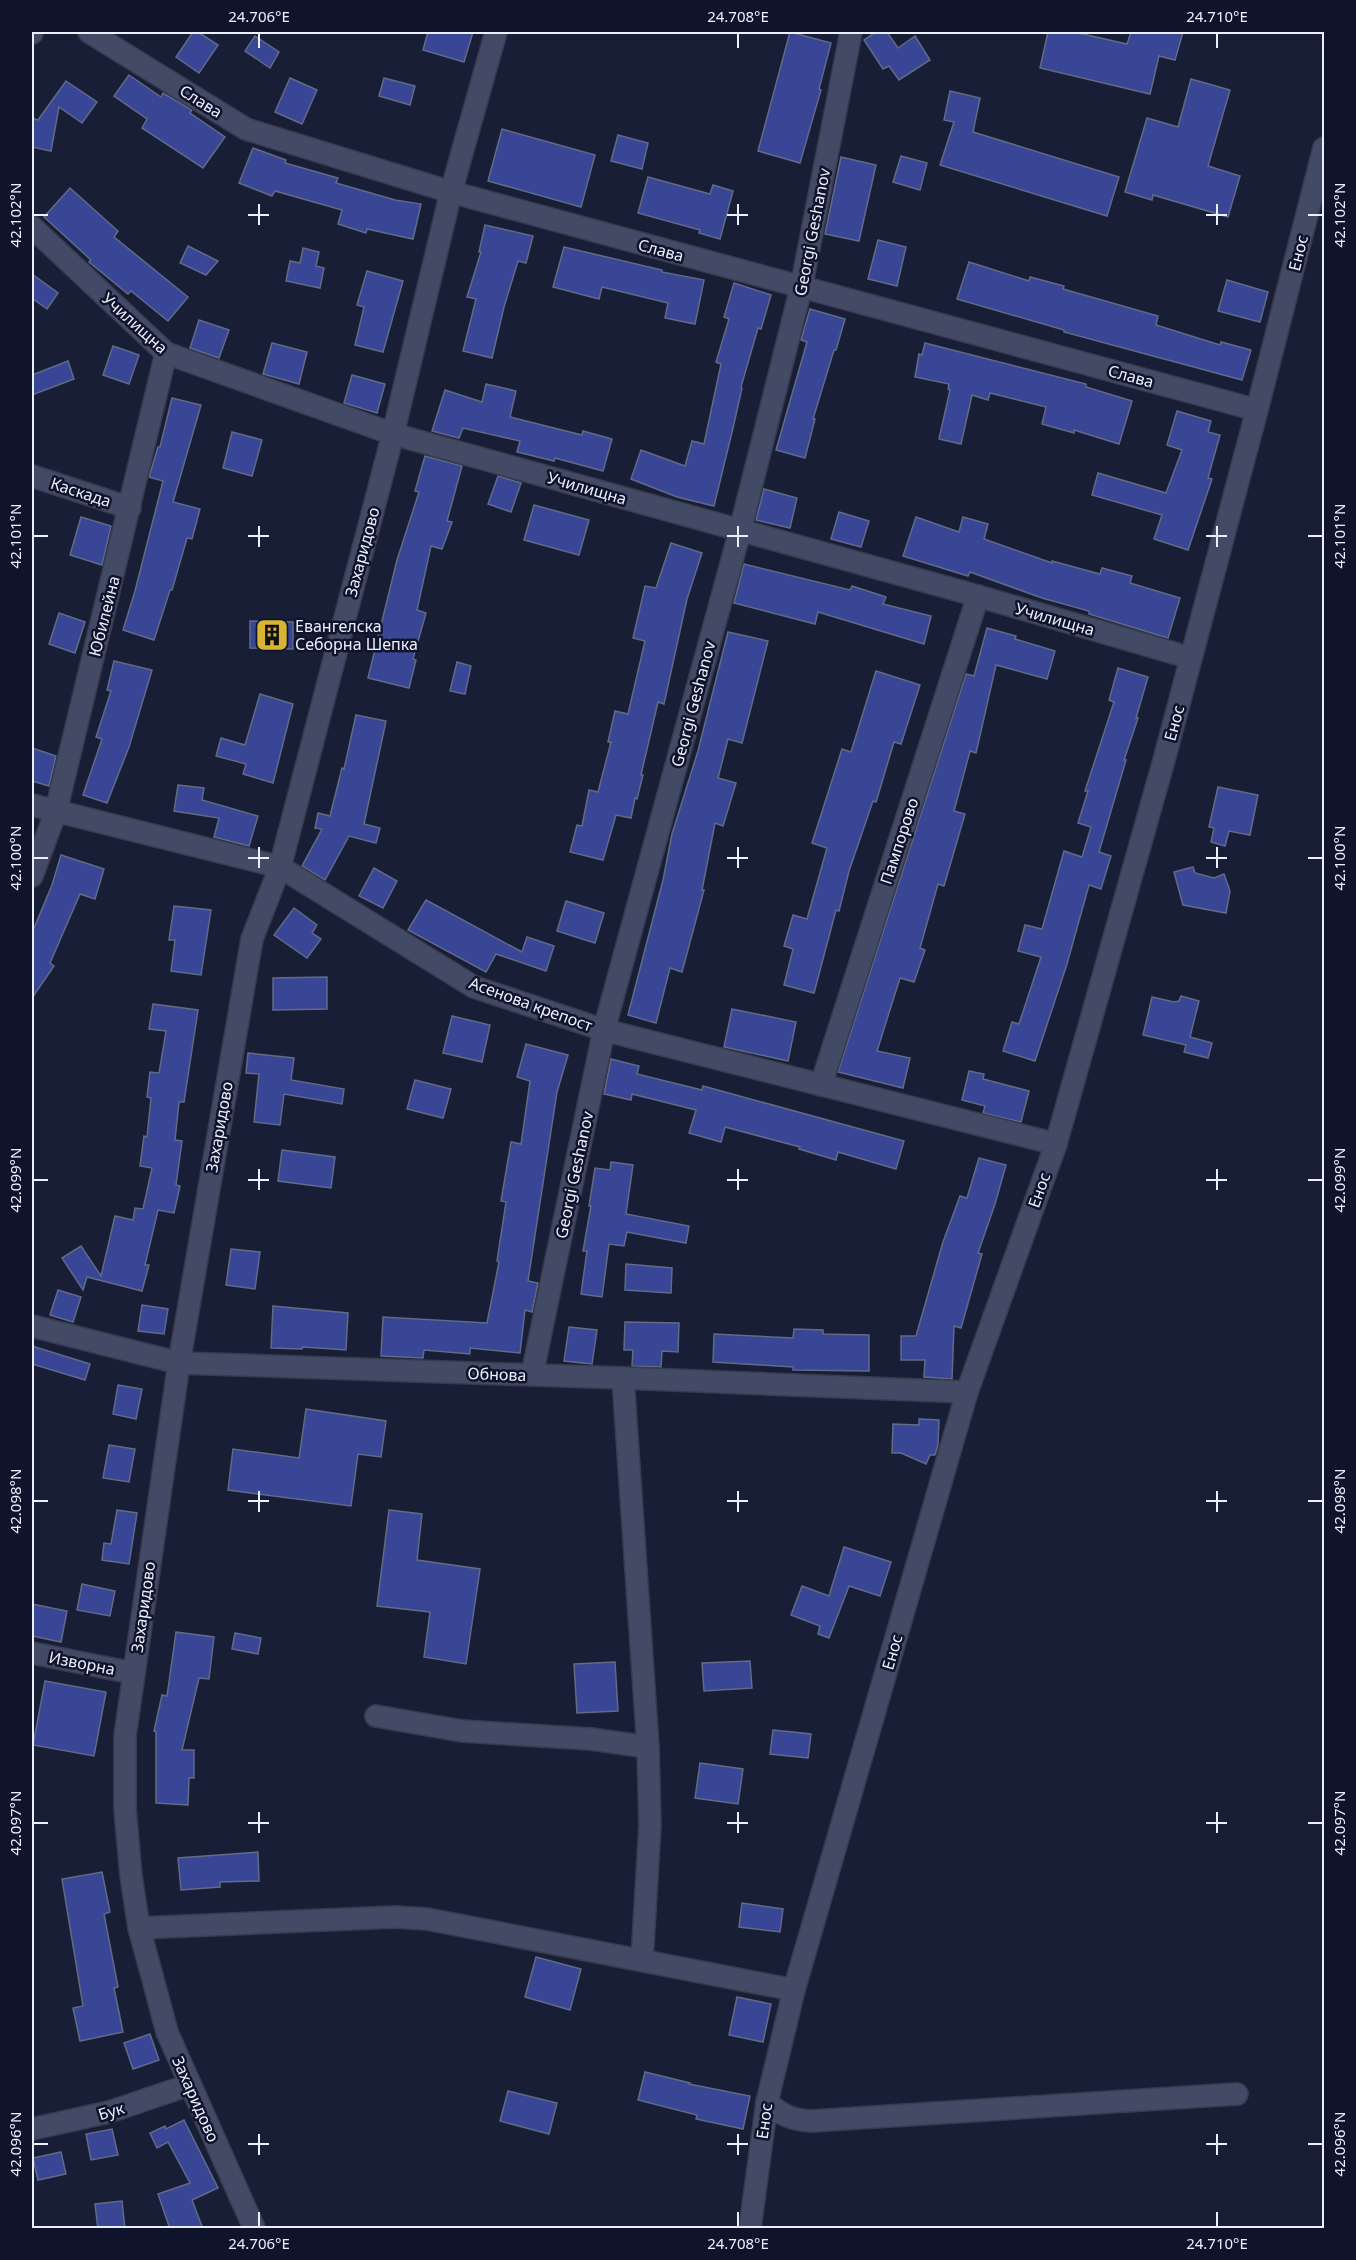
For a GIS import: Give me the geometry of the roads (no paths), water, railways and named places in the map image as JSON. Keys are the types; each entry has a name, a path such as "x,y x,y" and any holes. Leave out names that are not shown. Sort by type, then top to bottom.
{"street":[{"name":"Слава","path":"89,32 246,129 451,192 1257,410"},
{"name":"Захаридово","path":"254,2229 167,2032 139,1928 131,1876 125,1809 125,1736 179,1363 252,939 280,867 393,434 451,192 496,32"},
{"name":"Georgi Geshanov","path":"532,1375 604,1030 740,531 801,288 851,32"},
{"name":"Енос","path":"750,2229 766,2102 794,1990 967,1392 1056,1144 1191,658 1324,148"},
{"name":"Училищна","path":"32,227 166,353 393,434 978,596 1191,658"},
{"name":"Юбилейна","path":"32,876 56,811 166,353"},
{"name":"Каскада","path":"32,476 130,508"},
{"name":"Пампорово","path":"821,1085 978,596"},
{"name":"Асенова крепост","path":"32,805 280,867 474,987 604,1030 1056,1144"},
{"name":"Обнова","path":"32,1326 179,1363 967,1392"},
{"path":"623,1378 648,1746 650,1825 642,1960"},
{"name":"Изворна","path":"32,1653 133,1672"},
{"path":"376,1716 462,1731 591,1739 648,1746"},
{"path":"139,1928 395,1917 427,1919 794,1990"},
{"name":"Бук","path":"32,2129 109,2112 189,2085"},
{"path":"766,2102 781,2115 796,2121 811,2121 1237,2094"}],"place":[{"name":"Евангелска Себорна Шепка","path":"272,635"}]}
